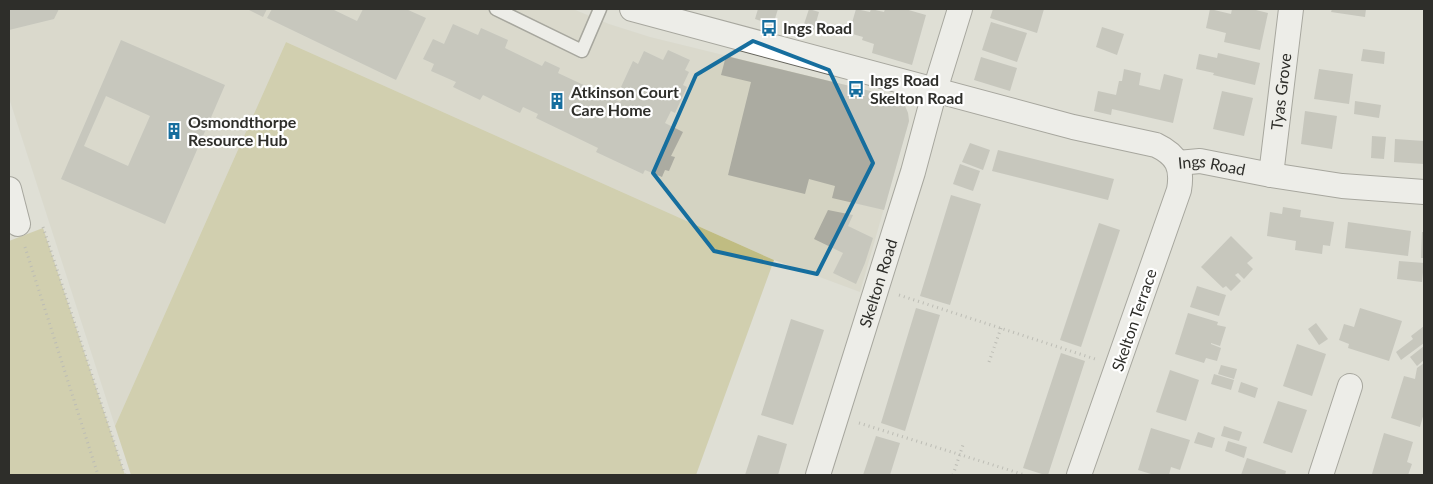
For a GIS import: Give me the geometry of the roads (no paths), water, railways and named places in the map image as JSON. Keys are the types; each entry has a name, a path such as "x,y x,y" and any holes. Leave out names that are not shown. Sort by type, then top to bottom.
{"street":[{"name":"Ings Road","path":"632,9 1073,127 1156,145 1166,150 1178,163 1200,161 1342,186 1424,192"},
{"name":"Skelton Road","path":"818,475 913,172 935,90 960,9"},
{"name":"Tyas Grove","path":"1271,175 1292,9"},
{"name":"Skelton Terrace","path":"1079,475 1179,190 1181,179 1178,163"},
{"path":"9,189 21,219"},
{"path":"1321,475 1350,386"}],"lane":[{"path":"496,9 582,51 600,9"}],"place":[{"name":"Ings Road","path":"769,28"},
{"name":"Ings Road Skelton Road","path":"856,89"},
{"name":"Atkinson Court Care Home","path":"557,101"},
{"name":"Osmondthorpe Resource Hub","path":"174,131"}]}
